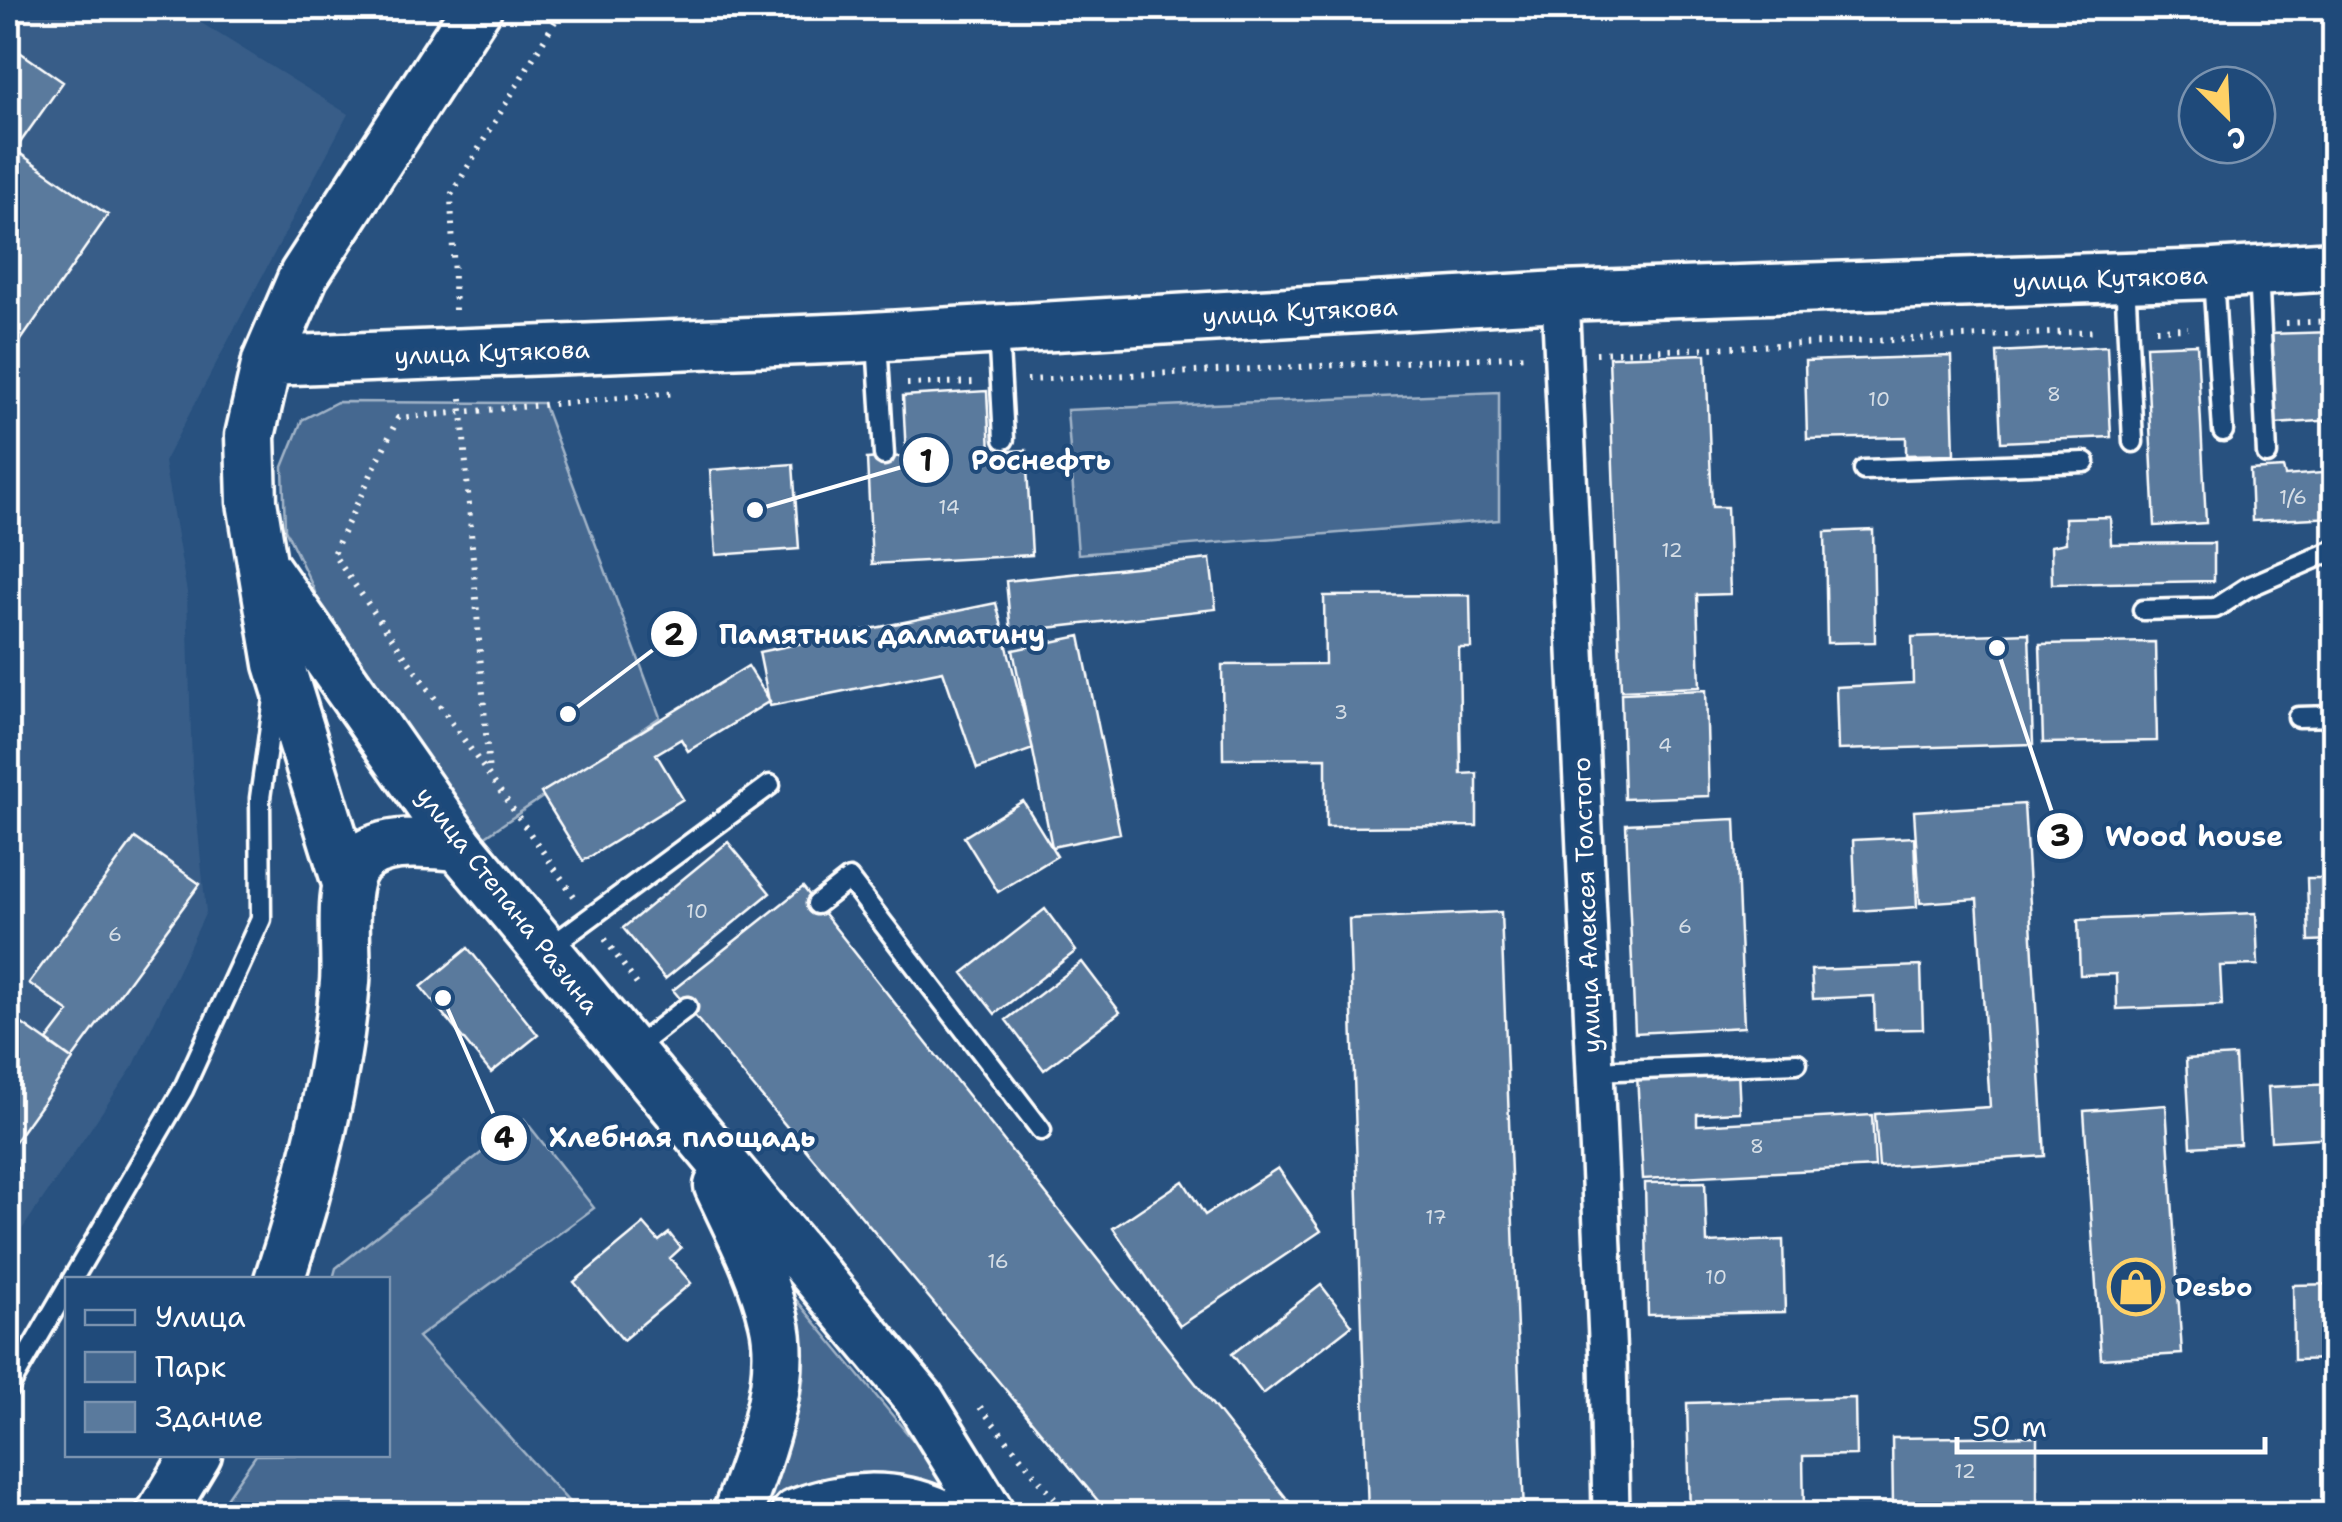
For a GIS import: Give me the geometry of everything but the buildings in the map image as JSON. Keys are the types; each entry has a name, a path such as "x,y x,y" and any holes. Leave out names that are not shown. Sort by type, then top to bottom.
{"main road":[{"path":"280,1277 309,1188 338,1038 346,981 346,880 280,664 252,502 250,436 266,361 304,276 477,8"},
{"name":"улица Кутякова","path":"266,361 877,336 1560,296 2124,278 2334,266"},
{"name":"улица Степана Разина","path":"264,567 459,846 692,1128"},
{"path":"346,880 360,860 382,847 459,846"},
{"path":"692,1128 1018,1514"},
{"path":"692,1128 742,1237 775,1323 777,1352 771,1404 737,1514"},
{"path":"918,1398 990,1514"},
{"path":"161,1514 196,1457"},
{"path":"796,1514 855,1498 892,1499 942,1514"}],"street":[{"name":"улица Алексея Толстого","path":"1560,296 1608,1360 1611,1514"}],"lane":[{"path":"2236,272 2261,324 2267,454"},
{"path":"2224,431 2218,326 2236,272"},
{"path":"2124,278 2133,442"},
{"path":"998,329 1004,439"},
{"path":"877,336 884,455"},
{"path":"1864,470 2085,462"},
{"path":"2143,610 2215,608 2246,588 2334,550"},
{"path":"74,1277 183,1090 261,918 260,798 280,664"},
{"path":"2298,717 2334,716"},
{"path":"545,950 770,785"},
{"path":"817,904 849,879 1041,1130"},
{"path":"629,1052 687,1007"},
{"path":"1593,1070 1797,1064"},
{"path":"8,1389 65,1291"}],"path":[{"path":"2261,324 2334,322"},
{"path":"880,385 2218,326"},
{"path":"668,1022 589,917 333,554 398,418 691,392"},
{"path":"980,1407 1067,1514"}],"shaded area":[{"path":"36,8 177,8 348,114 164,462 187,592 192,769 206,912 134,1065 8,1250 8,43"}],"green space":[{"path":"1499,392 1499,520 1078,554 1067,410"},
{"path":"337,402 543,403 660,717 484,837 424,769 334,646 313,587 285,529 283,467 302,420"},
{"path":"524,1119 594,1208 418,1337 580,1514 215,1514 255,1457 390,1457 390,1277 334,1277 336,1268"},
{"path":"794,1297 966,1504 776,1507 757,1514 789,1439 800,1400 804,1359"}],"place":[{"name":"Роснефть","path":"755,510"},
{"name":"Wood house","path":"1997,648"},
{"name":"Памятник далматину","path":"568,714"},
{"name":"Хлебная площадь","path":"443,998"},
{"name":"Desbo","path":"2136,1287"}]}
